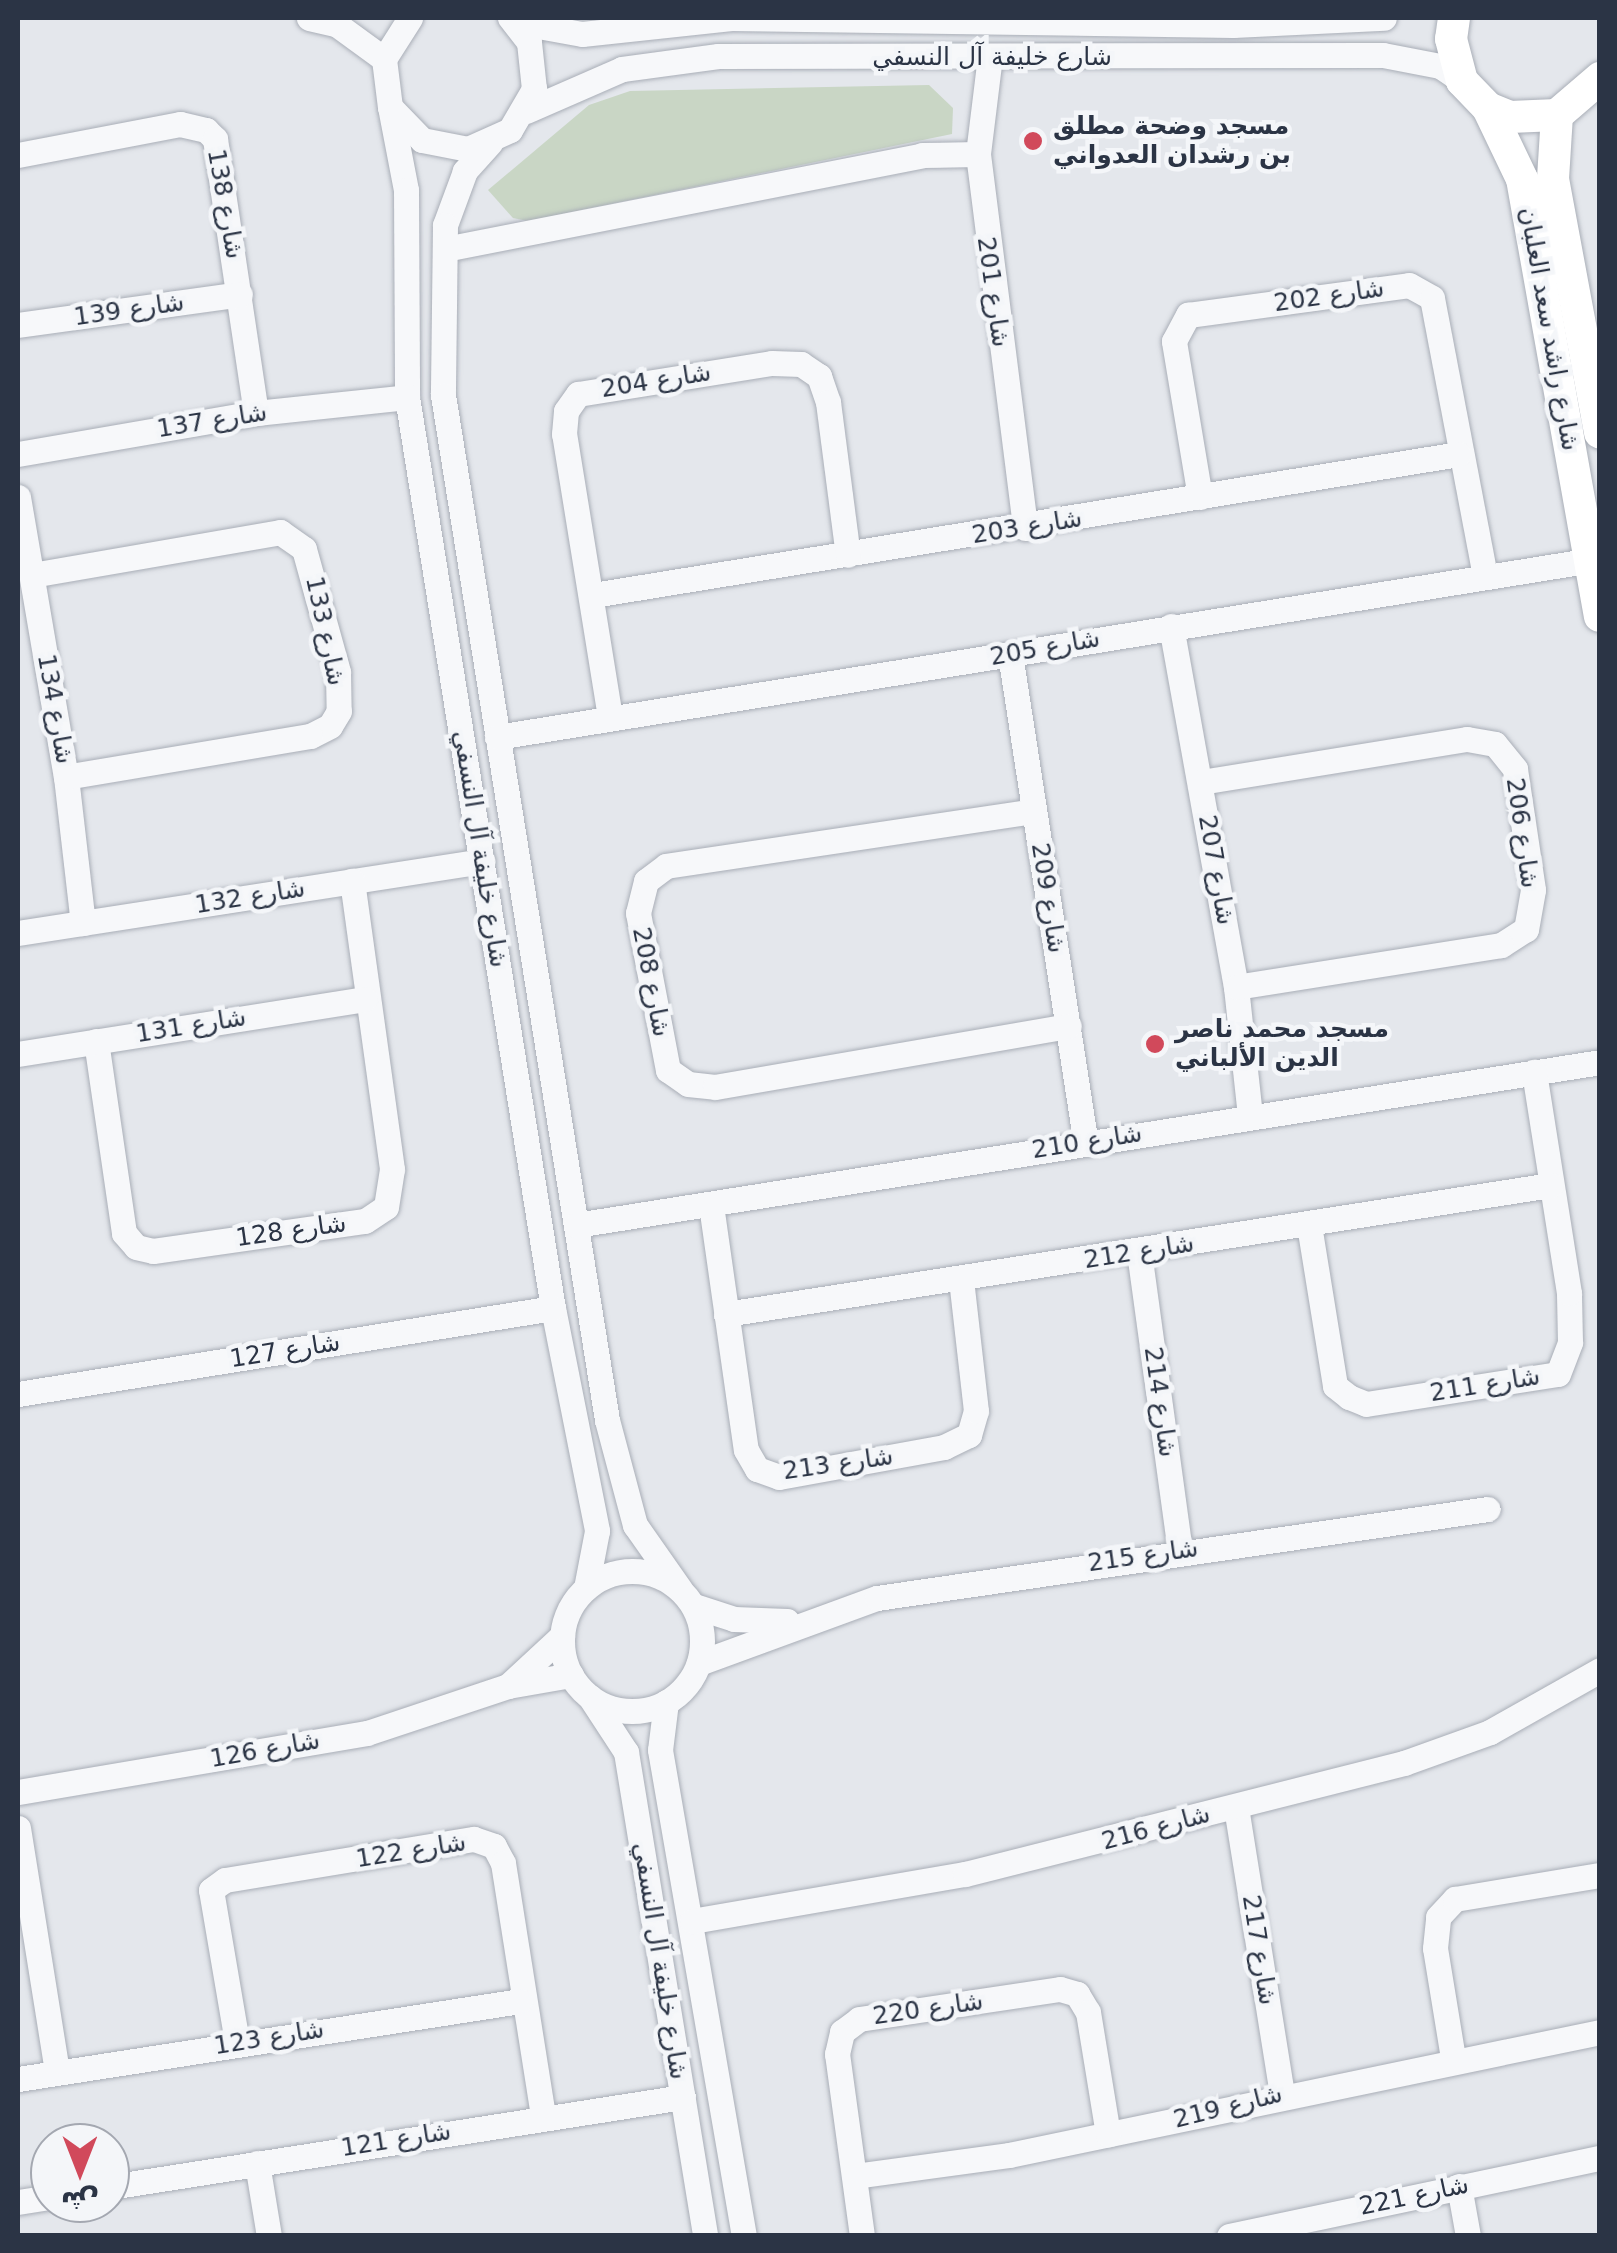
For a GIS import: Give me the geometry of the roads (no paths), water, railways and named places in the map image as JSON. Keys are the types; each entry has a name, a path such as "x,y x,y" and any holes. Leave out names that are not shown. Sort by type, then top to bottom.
{"main road":[{"path":"1454,18 1450,39 1462,82"},
{"name":"شارع راشد سعد العلبان","path":"1462,82 1488,108 1522,180 1600,616"},
{"path":"1488,108 1510,117 1558,115 1596,88"},
{"name":"شارع راشد سعد العلبان","path":"1558,115 1553,179 1600,432"}],"street":[{"path":"309,18 336,24 384,59 410,18"},
{"name":"شارع خليفة آل النسفي","path":"513,20 582,34 731,18 1233,25 1384,18"},
{"path":"513,20 535,65 526,111"},
{"path":"1195,59 1206,42 1199,25"},
{"path":"1233,25 1222,43 1233,59"},
{"name":"شارع خليفة آل النسفي","path":"687,1598 635,1525 607,1420 443,395 445,249 452,194 490,143 526,111 622,70 718,56 1233,59 1384,55 1440,66 1462,82"},
{"name":"شارع 201","path":"990,56 978,154 1025,528"},
{"name":"شارع خليفة آل النسفي","path":"384,59 406,190 407,397 553,1308 597,1531 586,1588"},
{"path":"390,106 422,140 444,148 490,143"},
{"name":"شارع 138","path":"18,155 180,124 206,130 220,152 256,413"},
{"path":"445,249 922,155 978,154"},
{"name":"شارع 202","path":"1200,497 1174,341 1188,316 1409,285 1432,298 1485,574"},
{"name":"شارع 139","path":"18,325 240,294"},
{"name":"شارع 204","path":"610,717 594,594 564,434 566,411 578,394 772,363 800,364 818,376 828,402 848,556"},
{"name":"شارع 137","path":"18,454 256,413 407,397"},
{"name":"شارع 203","path":"594,594 1025,528 1459,454"},
{"path":"426,512 446,496 461,506"},
{"name":"شارع 134","path":"18,498 66,777 83,923"},
{"name":"شارع 133","path":"32,575 280,532 304,549 338,672 339,711 330,726 310,736 66,777"},
{"name":"شارع 205","path":"497,737 1485,574 1592,560"},
{"name":"شارع 207","path":"1172,626 1236,987 1250,1116"},
{"name":"شارع 209","path":"1010,654 1085,1142"},
{"name":"شارع 206","path":"1200,782 1467,739 1495,744 1515,770 1533,890 1526,929 1501,945 1236,987"},
{"name":"شارع 208","path":"1034,811 666,866 646,881 638,913 668,1070 688,1084 715,1088 1069,1026"},
{"name":"شارع 132","path":"18,933 482,860"},
{"name":"شارع 128","path":"96,1041 124,1233 136,1247 154,1251 365,1220 386,1207 392,1168 365,999 352,881"},
{"name":"شارع 131","path":"18,1054 365,999"},
{"path":"512,1052 547,1047"},
{"name":"شارع 210","path":"576,1224 1600,1062"},
{"name":"شارع 211","path":"1310,1224 1334,1386 1349,1397 1366,1404 1558,1374 1570,1342 1569,1293 1534,1072"},
{"name":"شارع 212","path":"726,1314 1551,1186"},
{"name":"شارع 213","path":"711,1204 746,1450 757,1470 779,1477 944,1448 969,1435 976,1412 961,1280"},
{"name":"شارع 214","path":"1139,1252 1180,1551"},
{"name":"شارع 127","path":"18,1394 553,1308"},
{"name":"شارع 215","path":"699,1663 802,1621 915,1590 1488,1508"},
{"path":"633,1570 687,1598 702,1634 699,1663 666,1702 627,1710 590,1696 571,1675 562,1636 569,1609 586,1588 633,1570"},
{"name":"شارع 215","path":"687,1598 734,1620 802,1621"},
{"name":"شارع 126","path":"508,1686 562,1636"},
{"name":"شارع 216","path":"692,1922 965,1874 1404,1763 1490,1732 1600,1670"},
{"name":"شارع 126","path":"18,1792 367,1733 508,1686 571,1675"},
{"name":"شارع خليفة آل النسفي","path":"590,1696 626,1752 705,2236"},
{"name":"شارع خليفة آل النسفي","path":"666,1702 660,1750 744,2236"},
{"name":"شارع 217","path":"1236,1807 1282,2094"},
{"path":"18,1828 57,2072"},
{"name":"شارع 122","path":"237,2042 211,1890 225,1880 474,1839 494,1846 503,1863 520,2001 543,2116"},
{"path":"1453,2058 1435,1948 1438,1917 1456,1899 1600,1875"},
{"name":"شارع 220","path":"862,2236 837,2054 842,2032 859,2019 1060,1989 1077,1994 1088,2012 1108,2134"},
{"name":"شارع 123","path":"18,2079 520,2001"},
{"name":"شارع 219","path":"855,2176 1225,2112 1282,2094 1600,2032"},
{"name":"شارع 121","path":"130,2184 682,2097"},
{"name":"شارع 221","path":"1229,2236 1600,2158"},
{"path":"256,2163 269,2236"},
{"path":"1459,2186 1468,2236"}],"place":[{"name":"مسجد وضحة مطلق بن رشدان العدواني","path":"1033,141"},
{"name":"مسجد محمد ناصر الدين الألباني","path":"1155,1044"}]}
